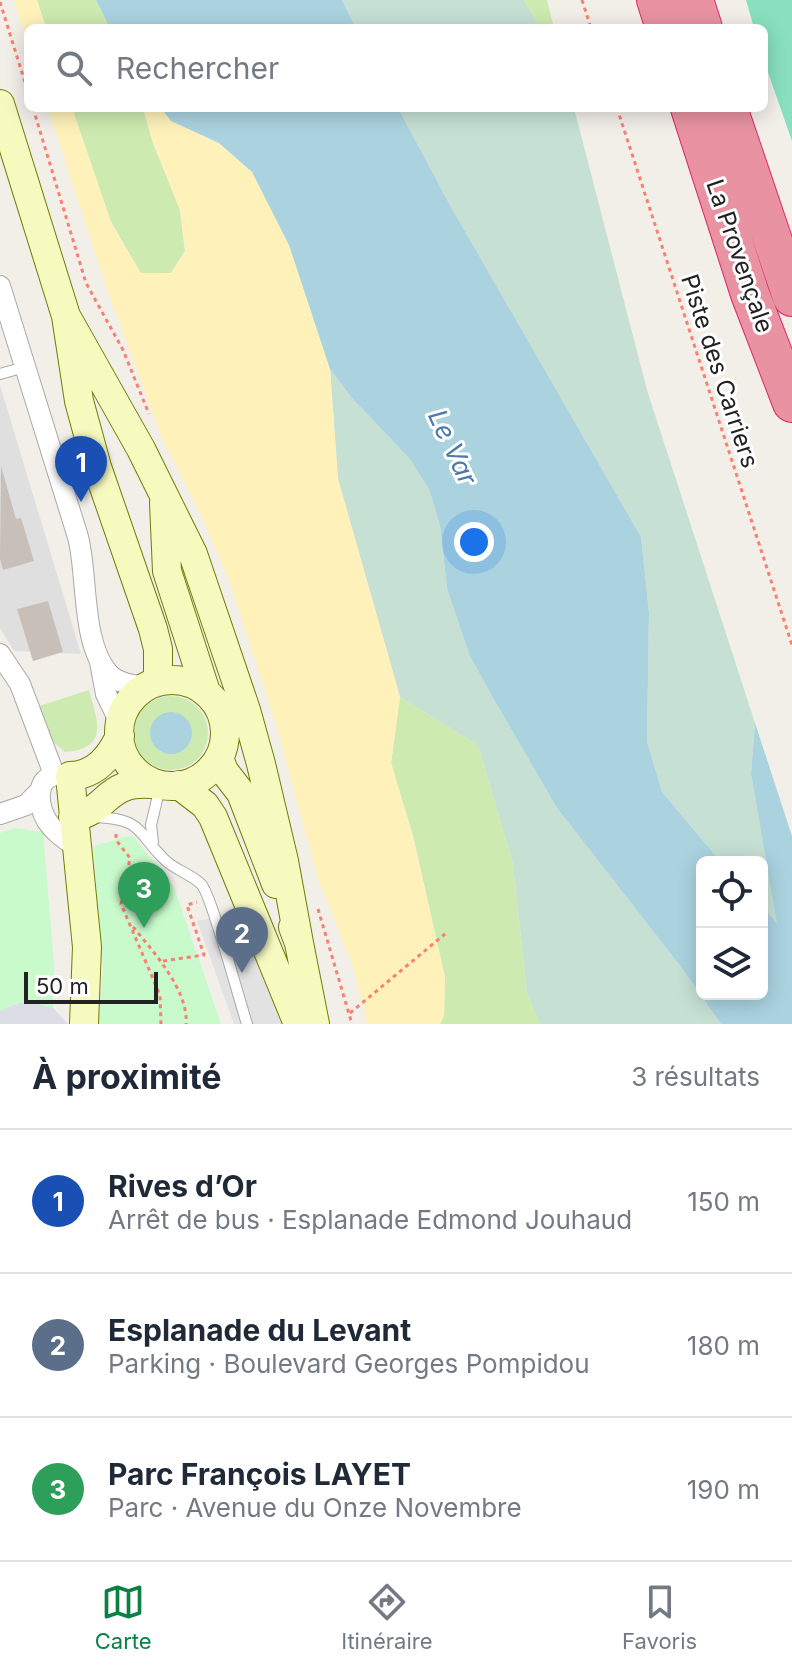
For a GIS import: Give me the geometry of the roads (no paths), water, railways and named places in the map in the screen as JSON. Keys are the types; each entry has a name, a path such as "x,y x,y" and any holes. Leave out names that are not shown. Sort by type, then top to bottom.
{"highway":[{"path":"656,0 664,24"},
{"path":"694,0 702,24"},
{"name":"La Provençale","path":"691,112 750,294 792,403"},
{"name":"La Provençale","path":"729,112 792,297"}],"main road":[{"path":"0,104 66,316 87,434 153,629 158,649 154,684"},
{"path":"66,316 141,449 193,554 246,710 284,861 315,1024"},
{"path":"164,498 167,571 206,692"},
{"path":"73,817 89,812 121,787 145,782 170,785 203,777 219,758 225,730 216,703 206,692 191,684 175,680 154,684 130,701 114,749 96,768 86,774 62,775 73,817 87,947 84,1024"},
{"path":"120,729 128,761 147,780 170,785 205,805 213,817 298,1024"},
{"path":"219,758 224,771 241,793 299,943"}],"street":[{"path":"0,286 81,550 85,604 106,694 120,729"},
{"path":"0,654 20,684 62,775 43,780 41,801 54,830 76,847"},
{"path":"99,658 108,674 120,681 154,684"},
{"path":"0,814 41,801"},
{"path":"41,801 55,817 73,817"}],"lane":[{"path":"0,374 25,367"},
{"path":"155,848 151,825 170,785"},
{"path":"73,817 121,820 141,831 175,868 203,885 247,1024"}],"water":[{"path":"96,0 342,0 354,24 108,24"},
{"name":"Le Var","path":"164,112 400,112 451,207 641,537 649,612 647,741 662,792 716,856 696,856 696,988 557,808 503,715 470,656 447,588 440,526 429,489 409,458 351,397 330,369 289,245 252,172 219,143 171,121"},
{"path":"171,712 186,718 192,733 186,748 171,754 156,748 150,733 156,718"},
{"path":"755,723 792,836 792,1024 721,1024 704,1000 768,1000 768,913 777,923 768,856 765,856 751,774"}],"place":[{"name":"Rives d’Or","path":"81,502"},
{"name":"Parc François LAYET","path":"144,928"},
{"name":"Esplanade du Levant","path":"242,973"}]}
